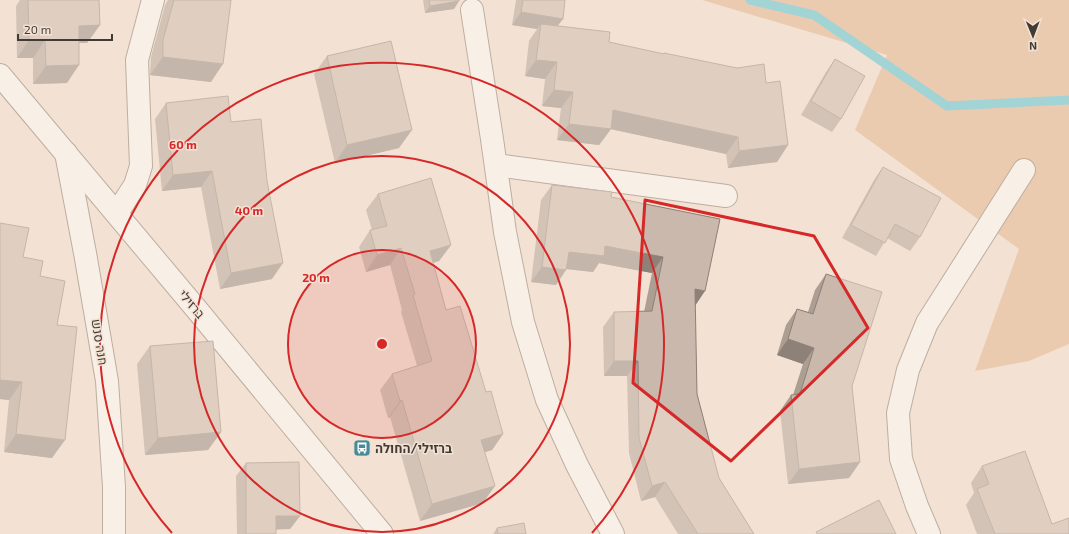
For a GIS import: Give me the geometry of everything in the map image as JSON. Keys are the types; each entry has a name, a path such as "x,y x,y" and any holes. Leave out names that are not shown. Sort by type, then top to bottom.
{"street":[{"path":"117,213 135,185 141,166 136,60 153,0"},
{"path":"472,10 505,232 523,322 548,400 577,465 613,534"},
{"name":"ברזילי","path":"0,75 117,213 382,534"},
{"name":"חנה סנש","path":"66,152 86,253 107,382 114,487 114,534"},
{"path":"496,165 726,196"},
{"path":"929,534 917,506 901,460 898,413 908,370 926,323 1024,170"}],"highlighted area":[{"path":"645,200 814,236 868,328 731,461 633,383"}],"shaded area":[{"path":"702,0 1069,0 1069,344 1029,361 975,371 1019,249 855,130 887,55"}],"building":[{"path":"28,0 99,0 100,25 79,26 79,65 46,66 45,40 29,40"},
{"path":"174,0 231,0 223,64 163,57 163,40"},
{"path":"429,0 459,0 459,1 430,6"},
{"path":"523,0 565,0 563,19 521,12"},
{"path":"541,24 610,32 609,42 737,68 764,64 766,83 780,81 788,145 739,151 738,137 613,110 611,129 569,124 573,92 554,90 557,62 536,60"},
{"path":"391,41 412,130 347,145 327,56"},
{"path":"835,59 865,76 841,119 811,101"},
{"path":"228,96 231,122 261,119 267,181 283,263 231,273 212,171 173,175 166,103"},
{"path":"883,167 941,198 920,237 895,224 885,243 851,225"},
{"path":"431,178 451,245 430,251 446,310 460,306 486,392 491,391 503,434 481,440 495,486 432,504 402,400 400,401 392,374 432,361 413,295 415,294 401,248 377,255 370,230 387,226 378,194"},
{"path":"552,185 612,192 611,197 720,219 705,291 695,289 697,394 719,478 754,534 698,534 665,482 652,486 639,438 638,361 614,361 614,312 652,311 663,257 605,246 604,256 569,252 566,270 542,267"},
{"path":"0,223 29,228 23,257 43,261 40,276 65,281 57,325 77,327 65,440 16,434 22,382 0,380"},
{"path":"826,274 882,292 852,386 860,462 799,469 791,395 800,394 814,348 788,339 797,309 813,314"},
{"path":"213,341 221,432 158,438 150,346"},
{"path":"1025,451 1052,524 1069,518 1069,534 995,534 977,489 989,484 982,466"},
{"path":"299,462 300,516 276,516 276,534 246,534 246,463"},
{"path":"879,500 896,534 817,534 816,532"},
{"path":"524,523 526,534 498,534 497,528"}],"waterway":[{"path":"750,0 814,15 947,106 1069,100"}],"place":[{"name":"ברזילי/החולה","path":"362,448"}]}
